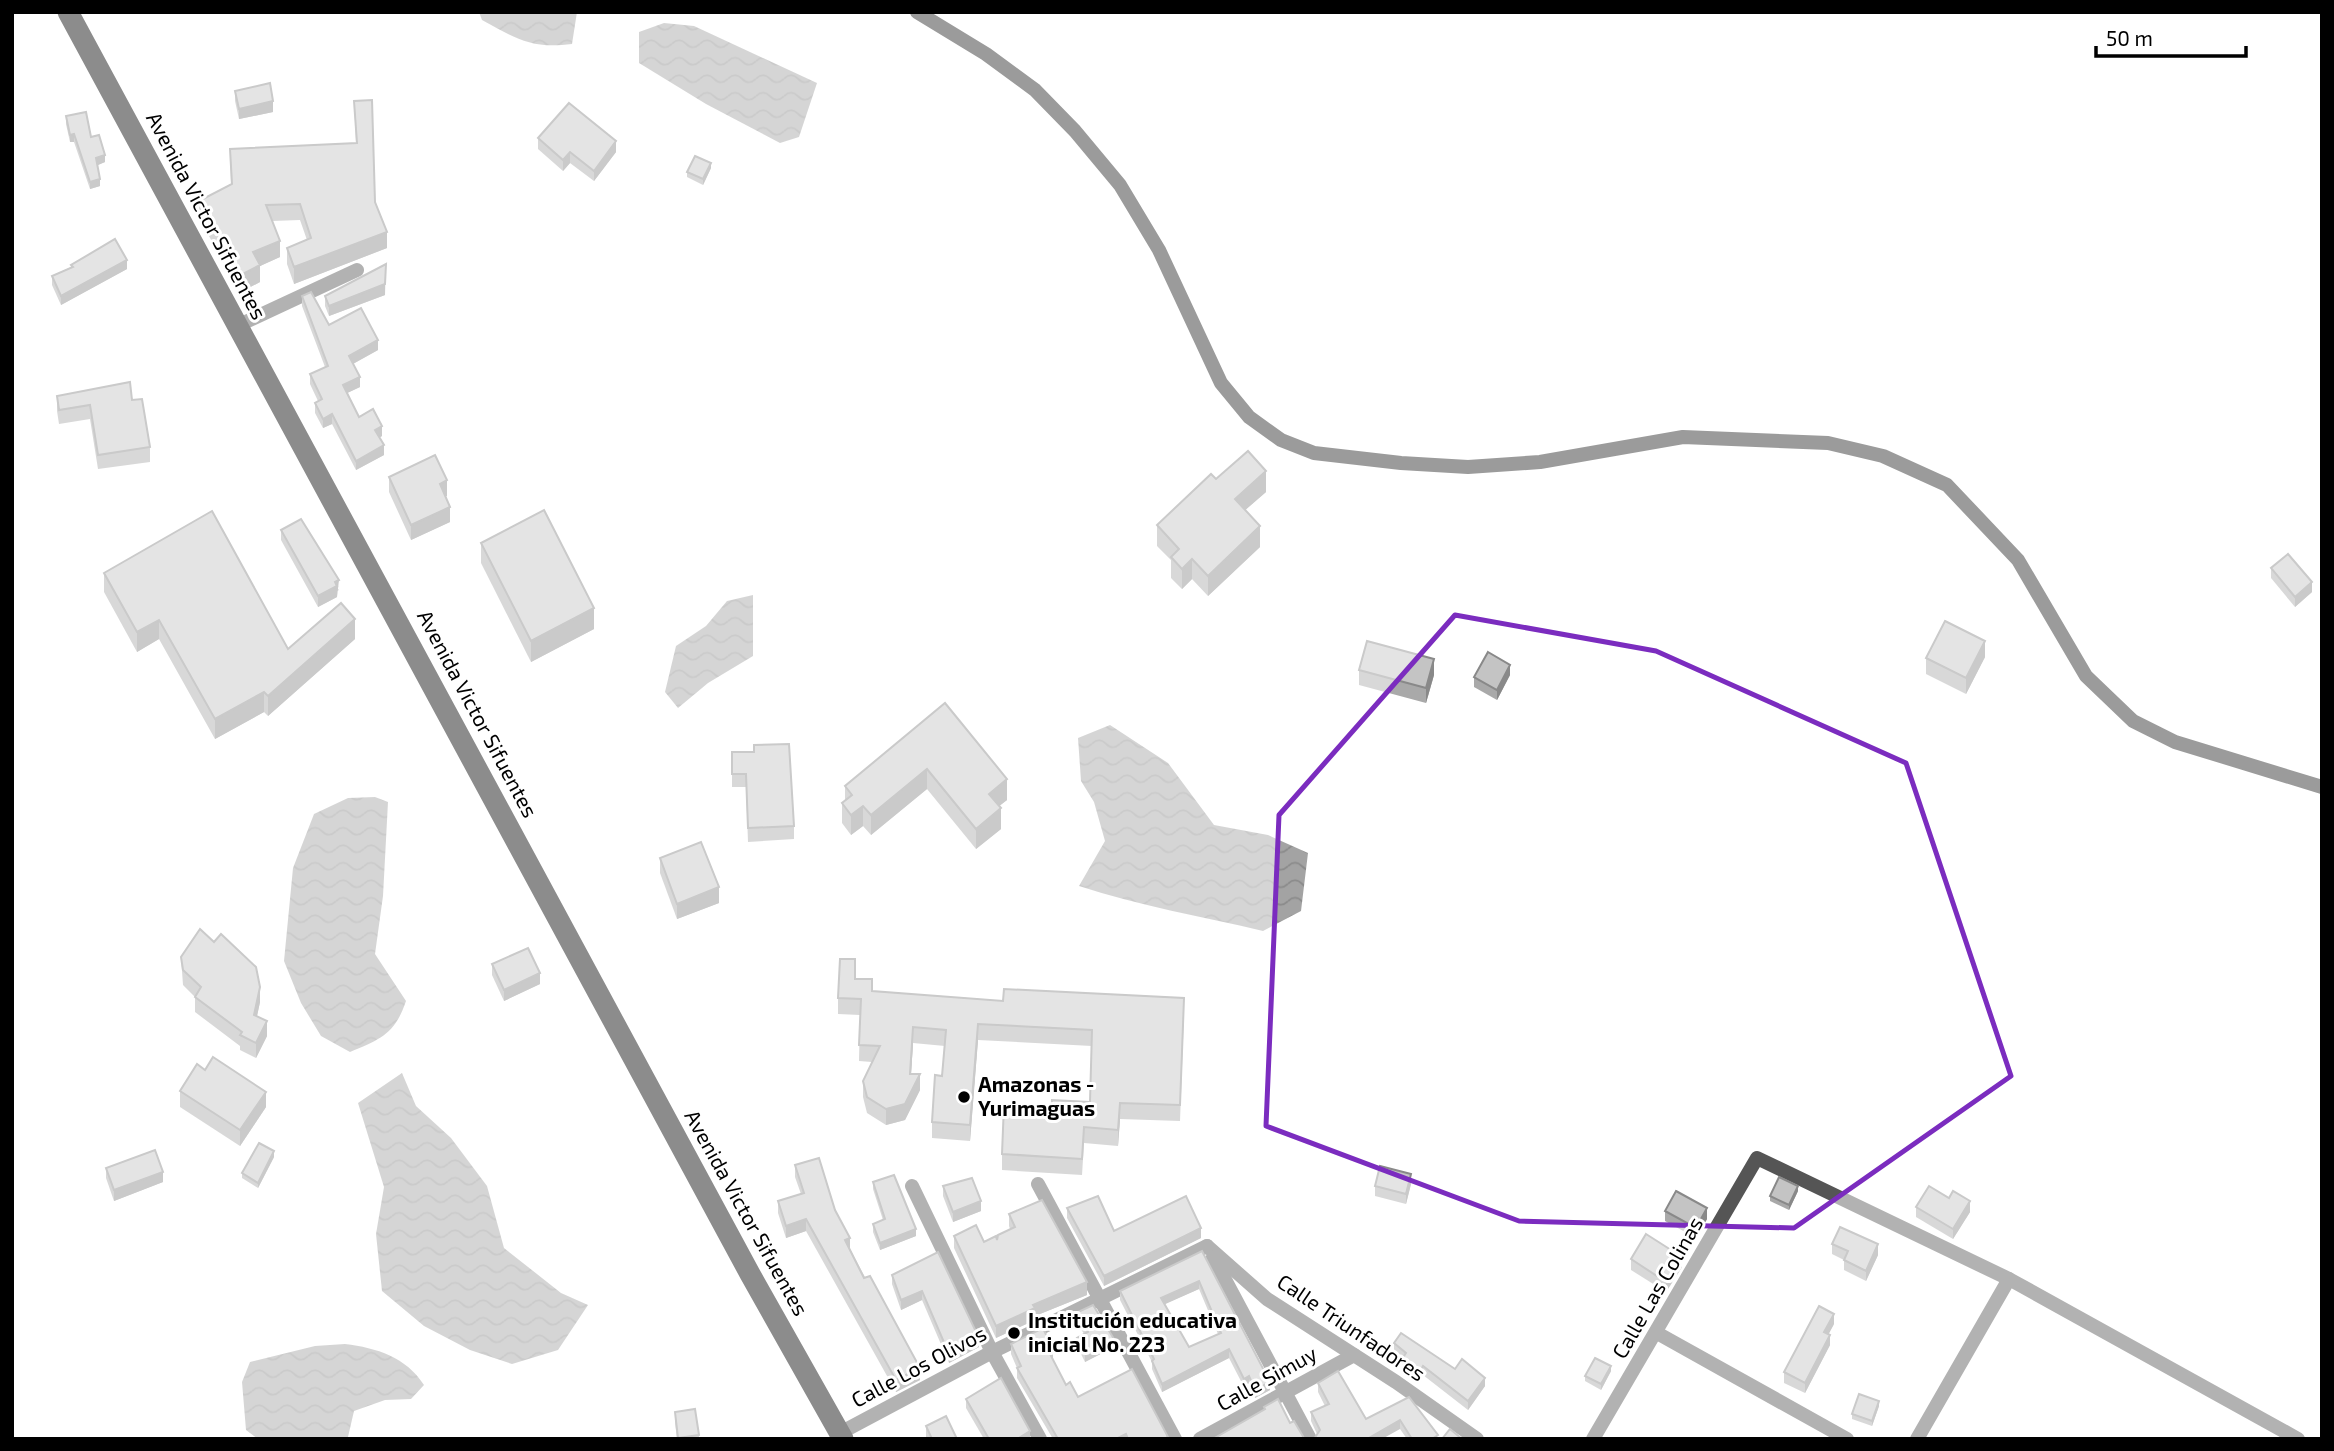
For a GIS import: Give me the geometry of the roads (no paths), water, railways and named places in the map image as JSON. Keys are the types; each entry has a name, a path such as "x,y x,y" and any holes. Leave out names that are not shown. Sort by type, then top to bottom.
{"highway":[{"name":"Avenida Victor Sifuentes","path":"68,12 750,1274 841,1436"}],"street":[{"path":"917,12 986,54 1035,90 1075,131 1120,185 1159,250 1221,383 1249,417 1281,440 1314,453 1468,467 1540,462 1683,437 1828,443 1883,456 1947,485 1956,494 2018,560 2086,676 2133,721 2175,742 2322,788"},
{"path":"237,326 357,270"},
{"name":"Calle Las Colinas","path":"1593,1439 1757,1158 2009,1279"},
{"path":"1038,1184 1175,1439"},
{"path":"912,1186 992,1352 1040,1439"},
{"path":"1207,1246 1310,1439"},
{"name":"Calle Los Olivos","path":"841,1436 992,1352 1207,1246"},
{"name":"Calle Triunfadores","path":"1207,1246 1267,1299 1477,1439"},
{"path":"1917,1439 2009,1279 2298,1439"},
{"path":"1657,1333 1825,1434 1847,1439"},
{"name":"Calle Simuy","path":"1200,1439 1354,1355"}],"water":[{"path":"479,12 577,12 572,44 546,45 525,41 482,20"},
{"path":"664,23 694,26 817,83 799,137 780,143 706,104 639,63 639,32"},
{"path":"753,595 753,656 708,683 678,708 665,692 676,646 706,626 727,601"},
{"path":"1110,725 1168,763 1214,825 1268,835 1308,853 1301,911 1263,931 1147,905 1079,886 1105,841 1094,802 1081,781 1078,738"},
{"path":"375,797 388,802 383,896 375,954 406,1001 397,1021 386,1034 350,1052 321,1036 301,1003 284,961 293,868 314,814 348,798"},
{"path":"402,1073 416,1106 451,1138 487,1186 504,1248 561,1293 588,1305 558,1350 512,1364 470,1350 424,1326 382,1291 376,1234 384,1187 358,1103"},
{"path":"345,1344 379,1351 400,1361 417,1375 424,1385 411,1399 385,1400 354,1411 348,1437 343,1439 258,1439 246,1430 242,1382 250,1362 315,1346"}],"place":[{"name":"Amazonas - Yurimaguas","path":"964,1097"},
{"name":"Institución educativa inicial No. 223","path":"1014,1333"}]}
